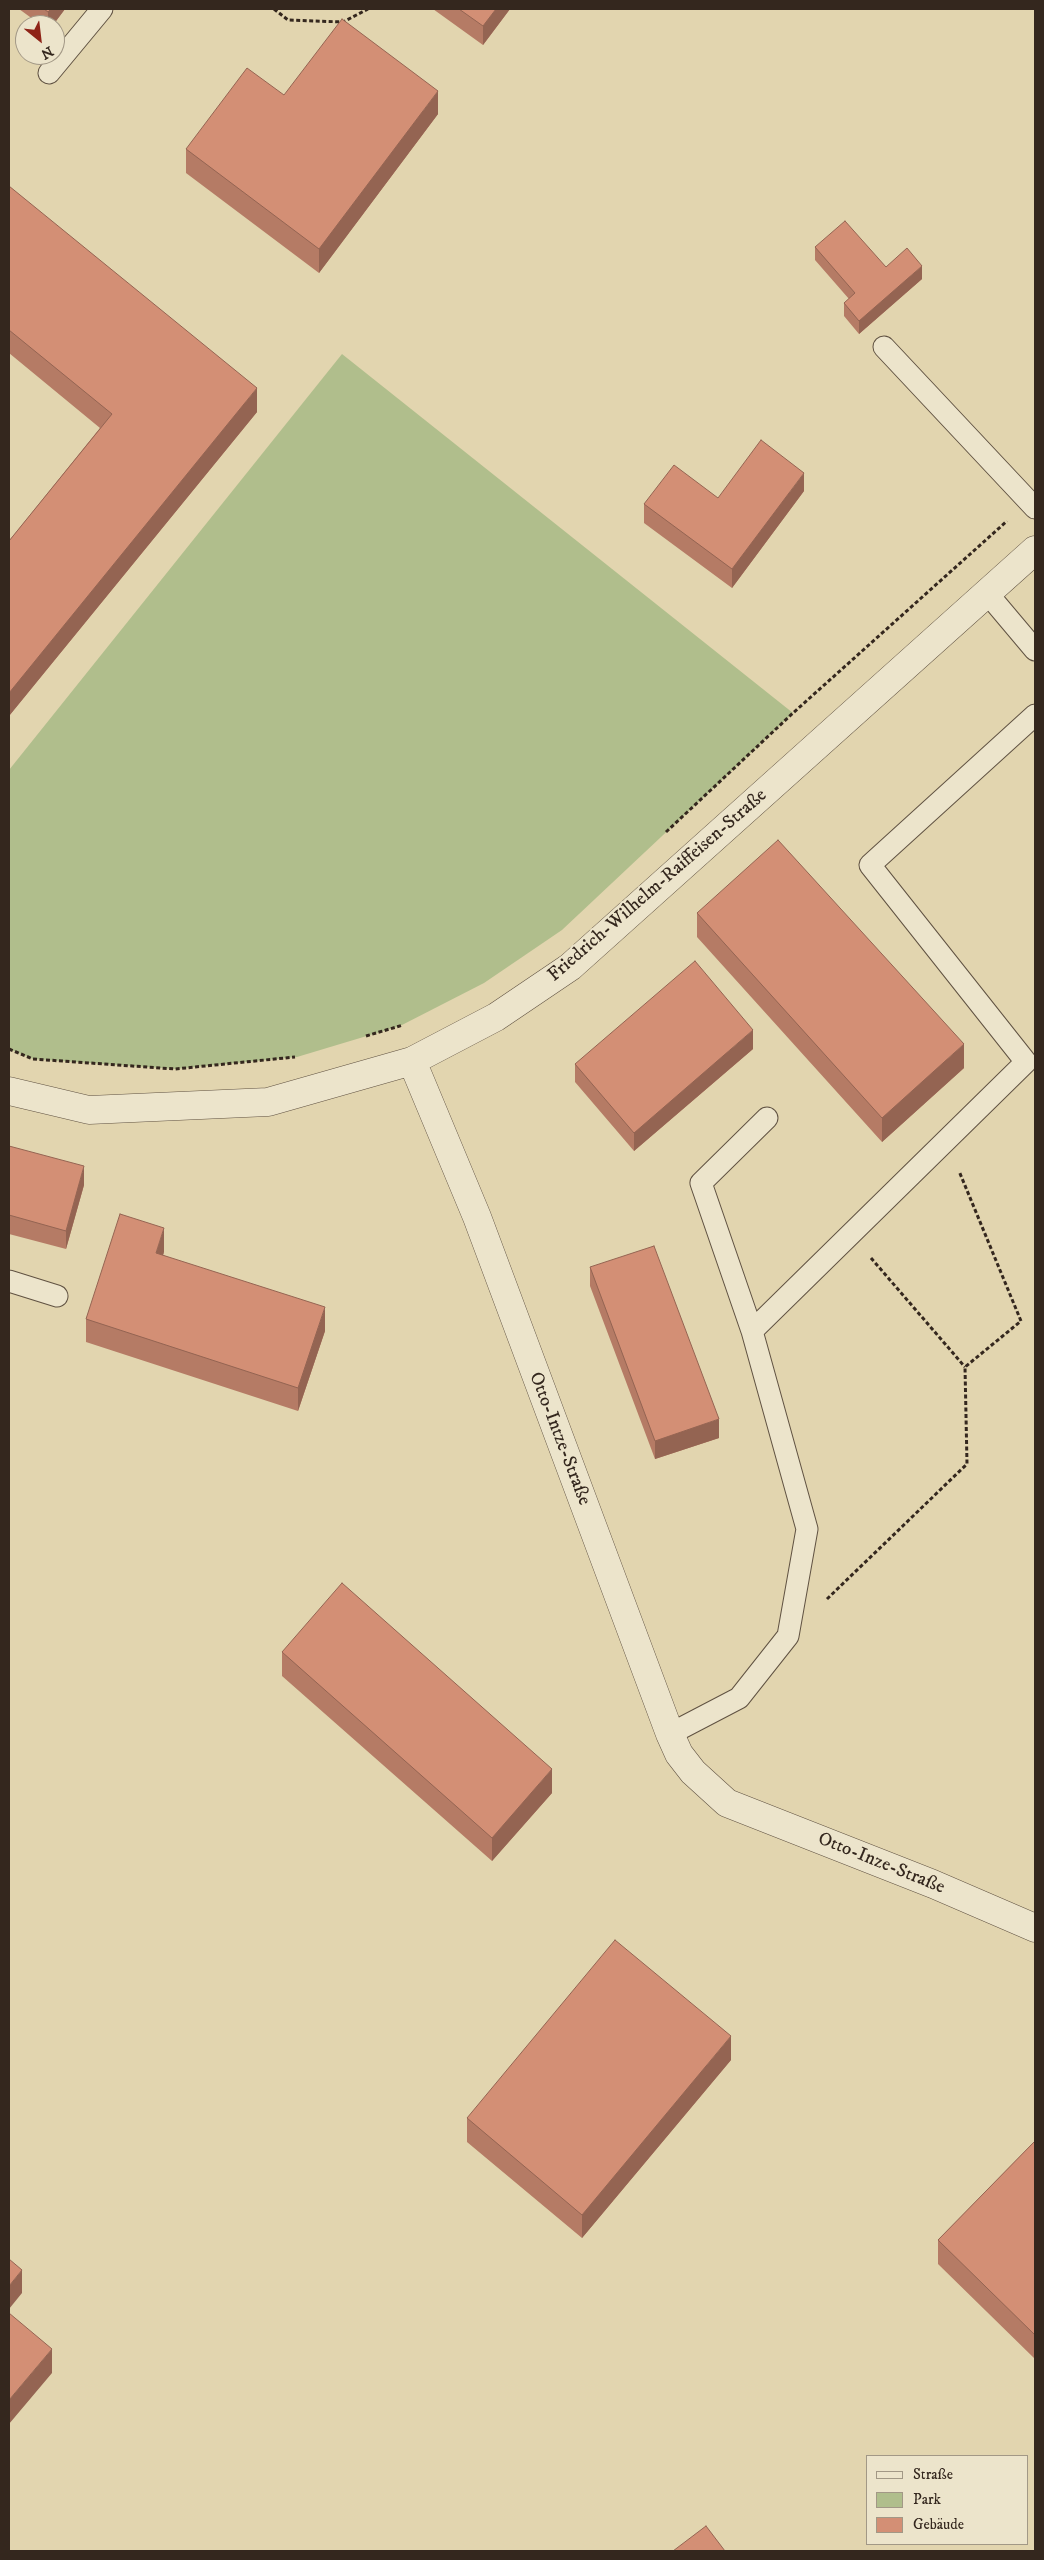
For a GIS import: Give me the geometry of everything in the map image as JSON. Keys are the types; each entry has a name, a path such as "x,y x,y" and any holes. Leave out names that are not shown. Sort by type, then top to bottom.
{"street":[{"name":"Friedrich-Wilhelm-Raiffeisen-Straße","path":"9,1091 89,1110 268,1102 412,1061 496,1018 570,967 1035,550"},
{"name":"Otto-Intze-Straße","path":"412,1061 477,1217 670,1734 679,1754 693,1772 727,1803"},
{"name":"Otto-Inze-Straße","path":"727,1803 932,1884 1035,1928"}],"lane":[{"path":"49,73 102,9"},
{"path":"884,347 1032,504"},
{"path":"987,593 1035,650"},
{"path":"752,1331 1026,1062 870,865 1035,715"},
{"path":"670,1734 739,1698 788,1636 807,1530 752,1331 701,1183 767,1118"},
{"path":"9,1281 57,1296"}],"path":[{"path":"274,9 288,20 343,22 368,9"},
{"path":"663,835 793,713 1032,504"},
{"path":"362,1037 408,1022"},
{"path":"9,1049 33,1059 175,1069 297,1057"},
{"path":"947,1140 1021,1320 965,1367"},
{"path":"788,1636 967,1464 965,1367 851,1235"}],"green space":[{"path":"342,354 793,713 562,930 484,983 400,1026 297,1057 175,1069 33,1059 9,1049 9,770"}],"building":[{"path":"459,9 496,9 483,26"},
{"path":"342,19 438,91 319,249 186,149 247,68 284,95"},
{"path":"9,186 257,388 9,693 9,541 112,414 9,330"},
{"path":"845,221 886,267 907,248 922,266 859,321 844,303 855,293 815,247"},
{"path":"761,440 804,473 732,569 644,504 674,465 718,498"},
{"path":"778,840 964,1044 882,1118 697,913"},
{"path":"695,961 753,1030 634,1133 575,1064"},
{"path":"9,1146 84,1166 66,1231 9,1215"},
{"path":"120,1214 164,1228 156,1253 325,1307 298,1388 86,1319"},
{"path":"654,1246 719,1419 655,1441 590,1267"},
{"path":"342,1583 552,1769 492,1838 282,1652"},
{"path":"615,1940 731,2036 582,2215 467,2118"},
{"path":"1035,2141 1035,2335 938,2240"},
{"path":"9,2259 22,2270 9,2286"},
{"path":"9,2313 52,2349 9,2400"},
{"path":"706,2526 725,2551 673,2551"}]}
